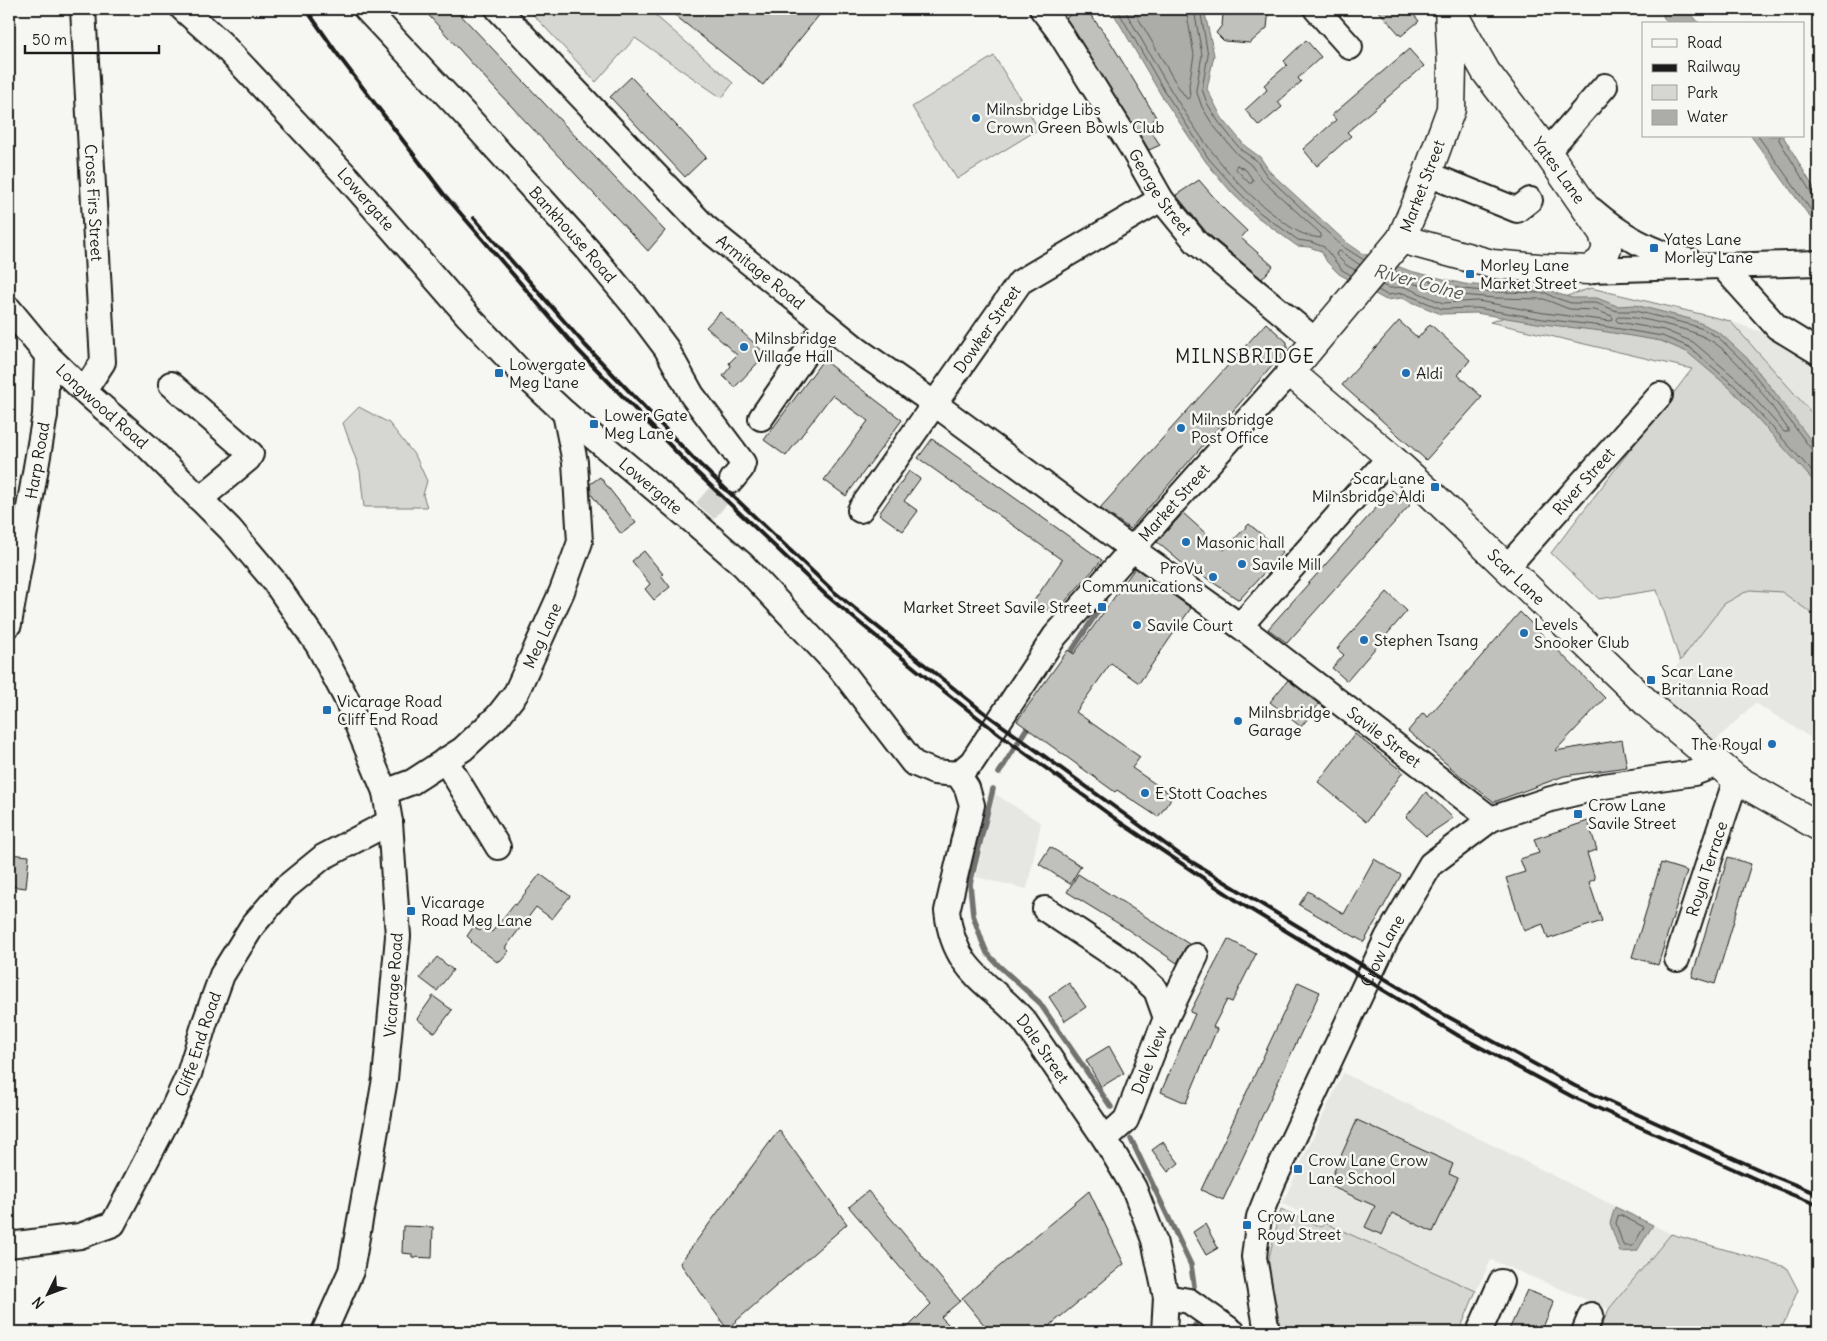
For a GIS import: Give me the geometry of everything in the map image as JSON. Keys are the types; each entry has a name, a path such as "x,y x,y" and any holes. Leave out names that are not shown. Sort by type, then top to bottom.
{"main road":[{"name":"Market Street","path":"1450,9 1486,72"},
{"name":"Market Street","path":"1290,372 1399,243 1428,174 1451,110 1450,9"},
{"path":"1451,110 1472,80 1479,74 1486,72"},
{"name":"Yates Lane","path":"1486,72 1548,152 1603,233 1607,248 1602,260 1589,270"},
{"path":"1399,243 1492,264 1589,270"},
{"name":"Scar Lane","path":"1290,372 1390,458 1507,567 1649,705 1727,771 1818,826"}],"street":[{"name":"Cross Firs Street","path":"82,9 103,362 84,391"},
{"name":"Lowergate","path":"183,9 221,43 347,177 468,316 521,372 565,413 700,517 838,667 913,763 934,772 958,774"},
{"name":"Bankhouse Road","path":"366,9 588,250 633,304 666,348 692,394 743,463 741,469 732,480"},
{"name":"Armitage Road","path":"498,9 704,226 858,350 935,404 1132,549"},
{"name":"George Street","path":"1042,9 1058,30 1132,148 1161,199 1197,242 1316,341"},
{"path":"1316,9 1350,47"},
{"path":"1548,152 1606,86"},
{"path":"1428,174 1517,210 1530,200"},
{"name":"Dowker Street","path":"860,510 1020,282 1161,199"},
{"path":"1582,201 1611,226 1638,244 1672,258 1718,267 1777,327 1818,352"},
{"path":"1589,270 1818,263"},
{"name":"Longwood Road","path":"9,310 47,355 84,391 148,447 230,529 274,581 318,645"},
{"path":"761,418 826,324"},
{"name":"Harp Road","path":"9,624 45,415 47,355"},
{"name":"Market Street","path":"958,774 972,762 1055,636 1290,372"},
{"path":"171,384 251,454 248,459 200,499"},
{"name":"River Street","path":"1507,567 1660,394"},
{"name":"Meg Lane","path":"385,792 412,782 462,749 498,716 516,693 562,591 580,542 575,462 565,413"},
{"path":"1240,626 1390,458"},
{"name":"Savile Street","path":"1132,549 1240,626 1491,819"},
{"name":"Vicarage Road","path":"318,645 353,712 385,792 390,822 398,936 386,1079 352,1271 324,1332"},
{"path":"445,760 498,847"},
{"name":"Crow Lane","path":"1267,1332 1254,1257 1259,1217 1273,1182 1386,938 1431,864 1491,819 1551,799 1604,786 1694,773 1727,771"},
{"name":"Royal Terrace","path":"1677,959 1727,771"},
{"name":"Dale Street","path":"958,774 967,788 972,805 947,911 954,944 962,959 973,973 1014,1009 1025,1022 1105,1139 1134,1188 1154,1240 1166,1298 1164,1332"},
{"name":"Cliffe End Road","path":"9,1245 80,1236 113,1224 171,1113 189,1074 222,976 253,925 285,888 323,856 390,822"},
{"name":"Dale View","path":"1045,909 1126,963 1156,990 1166,1018 1126,1120 1105,1139"},
{"path":"1166,1018 1196,956"},
{"path":"1479,1332 1501,1282"},
{"path":"1166,1298 1189,1302 1233,1332"}],"shaded area":[{"path":"1730,321 1818,352 1818,420"},
{"path":"1749,590 1782,592 1818,618 1818,742 1755,703 1710,746 1657,696 1680,661 1724,604"},
{"path":"995,794 1041,823 1027,889 976,877"},
{"path":"1343,1073 1671,1234 1609,1309 1491,1260 1476,1291 1282,1204"}],"green space":[{"path":"528,9 648,9 733,83 722,98 635,38 596,82"},
{"name":"Milnsbridge Libs Crown Green Bowls Club","path":"994,56 1039,129 957,179 912,107"},
{"path":"1591,288 1730,321 1818,420 1818,618 1782,592 1749,590 1724,604 1680,661 1657,590 1599,599 1551,553 1692,369 1490,322"},
{"path":"359,407 389,423 416,457 427,481 423,495 427,507 364,507 360,471 343,423"},
{"path":"1281,1209 1321,1227 1325,1223 1476,1291 1459,1332 1278,1332 1269,1296 1268,1261"},
{"path":"1671,1234 1786,1267 1798,1290 1780,1332 1599,1332 1609,1309"}],"water":[{"name":"River Colne","path":"1111,9 1204,9 1214,55 1207,89 1222,118 1245,146 1260,157 1270,172 1346,242 1362,253 1410,271 1464,284 1548,288 1555,293 1572,298 1597,298 1617,306 1635,305 1690,319 1721,334 1747,358 1818,450 1818,486 1731,389 1687,352 1661,341 1476,313 1441,314 1402,298 1386,300 1339,274 1327,262 1321,251 1297,246 1256,216 1232,193 1206,162 1161,95"},
{"path":"1660,9 1687,9 1698,22 1667,22"},
{"path":"1752,138 1784,138 1818,195 1818,228"},
{"path":"1615,1207 1653,1225 1637,1251 1620,1252 1610,1223"}],"building":[{"path":"423,9 455,9 665,231 648,251 496,90"},
{"path":"667,9 824,9 763,85"},
{"path":"1078,9 1086,9 1108,38 1156,117 1148,126 1160,145 1149,150 1066,18"},
{"path":"1229,9 1269,9 1267,28 1250,43 1224,41 1216,33 1222,25 1223,14"},
{"path":"1377,9 1409,9 1419,21 1401,36"},
{"path":"1306,40 1321,57 1298,78 1301,82 1278,102 1282,107 1259,126 1245,110 1267,90 1264,85 1287,65 1284,61"},
{"path":"1409,49 1424,66 1347,132 1351,136 1317,166 1303,149 1336,120 1332,115"},
{"path":"631,77 706,157 685,177 610,97"},
{"path":"1199,180 1224,209 1247,231 1241,238 1273,266 1262,279 1207,233 1176,195"},
{"name":"Milnsbridge Village Hall","path":"720,312 766,354 735,387 723,376 731,366 729,363 737,355 706,327"},
{"path":"1399,321 1418,338 1430,324 1470,360 1458,375 1482,397 1426,460 1342,385"},
{"path":"1266,323 1287,342 1287,349 1130,529 1100,508"},
{"path":"823,360 902,420 846,496 824,480 868,421 832,395 786,456 764,440"},
{"path":"932,439 1102,560 1054,614 1033,602 1062,560 918,458"},
{"path":"909,471 920,479 904,501 918,511 903,531 879,514"},
{"path":"600,477 636,523 621,534 591,494 590,484"},
{"path":"1392,490 1410,505 1287,643 1268,629"},
{"path":"1183,513 1224,550 1249,524 1283,552 1239,600 1193,569 1191,571 1157,542"},
{"path":"644,551 663,574 661,575 670,587 654,600 645,589 650,584 632,561"},
{"path":"1135,568 1191,608 1139,683 1111,663 1076,712 1140,757 1132,768 1173,796 1158,817 1117,790 1115,792 1017,721 1068,650 1074,654"},
{"name":"Stephen Tsang","path":"1387,592 1407,611 1347,681 1332,668 1344,655 1337,649"},
{"path":"1520,612 1605,698 1555,751 1622,740 1627,767 1564,776 1494,802 1408,731 1423,713 1428,717"},
{"path":"1288,680 1319,704 1301,727 1270,702"},
{"path":"1355,734 1403,772 1366,822 1318,782"},
{"path":"1426,792 1453,818 1426,836 1406,817"},
{"path":"1588,821 1597,850 1587,853 1595,879 1589,882 1602,921 1548,939 1543,924 1524,931 1506,878 1525,872 1520,859 1539,853 1534,839"},
{"path":"1050,847 1081,866 1070,884 1039,864"},
{"path":"9,854 29,856 26,888 9,886"},
{"path":"1728,857 1751,864 1715,984 1692,977"},
{"path":"1374,859 1401,875 1364,942 1299,905 1308,891 1344,914"},
{"path":"1661,863 1687,871 1658,965 1632,957"},
{"path":"540,874 570,896 552,919 536,907 505,948 509,951 497,962 471,942 467,936 474,926 480,931 484,926 492,932"},
{"path":"1078,874 1189,944 1177,963 1124,927 1067,892"},
{"path":"1228,939 1256,954 1232,1002 1227,1000 1213,1027 1217,1029 1186,1103 1161,1092 1195,1014 1190,1012"},
{"path":"437,957 453,970 437,991 420,978"},
{"path":"1298,982 1320,992 1223,1200 1201,1190"},
{"path":"1069,983 1086,1007 1065,1021 1049,997"},
{"path":"433,996 452,1010 435,1033 417,1019"},
{"path":"1109,1046 1124,1073 1101,1087 1086,1060"},
{"path":"1357,1120 1453,1164 1449,1174 1458,1178 1433,1232 1392,1213 1382,1235 1365,1227 1375,1206 1328,1185"},
{"path":"779,1130 847,1224 727,1329 680,1263"},
{"path":"1163,1142 1179,1163 1168,1172 1152,1150"},
{"path":"868,1191 960,1301 941,1317 956,1332 903,1332 931,1304 849,1207"},
{"path":"1089,1191 1124,1264 1042,1332 990,1332 962,1298"},
{"path":"1205,1224 1218,1248 1206,1255 1193,1232"},
{"path":"403,1226 433,1227 432,1258 412,1257 412,1254 402,1253"},
{"path":"1527,1290 1554,1301 1541,1332 1508,1332"}],"waterway":[{"path":"1071,652 1104,602 1104,595"},
{"path":"999,773 1027,728"},
{"path":"993,789 970,884 973,915 982,941 987,953 999,966 1039,1002 1111,1107"},
{"path":"1131,1139 1191,1265 1194,1286"},
{"path":"1193,1332 1195,1325"}],"tunnel":[{"path":"705,511 732,480"}],"railway":[{"path":"306,9 341,59 443,193 577,349 689,465 826,595 917,670 999,734 1124,825 1245,906 1459,1036 1573,1097 1818,1205"},
{"path":"474,218 585,345 693,458 833,591 982,711 1182,856 1443,1014 1575,1086 1771,1175 1818,1194"}],"place":[{"name":"Milnsbridge Libs Crown Green Bowls Club","path":"976,118"},
{"name":"Yates Lane Morley Lane","path":"1654,248"},
{"name":"Morley Lane Market Street","path":"1470,274"},
{"name":"Milnsbridge Village Hall","path":"744,347"},
{"name":"Lowergate Meg Lane","path":"499,373"},
{"name":"Aldi","path":"1406,373"},
{"name":"Lower Gate Meg Lane","path":"594,424"},
{"name":"Milnsbridge Post Office","path":"1181,428"},
{"name":"Scar Lane Milnsbridge Aldi","path":"1435,487"},
{"name":"Masonic hall","path":"1186,542"},
{"name":"Savile Mill","path":"1242,564"},
{"name":"ProVu Communications","path":"1213,577"},
{"name":"Market Street Savile Street","path":"1102,607"},
{"name":"Savile Court","path":"1137,625"},
{"name":"Levels Snooker Club","path":"1524,633"},
{"name":"Stephen Tsang","path":"1364,640"},
{"name":"Scar Lane Britannia Road","path":"1651,680"},
{"name":"Vicarage Road Cliff End Road","path":"327,710"},
{"name":"Milnsbridge Garage","path":"1238,721"},
{"name":"The Royal","path":"1772,744"},
{"name":"E Stott Coaches","path":"1145,793"},
{"name":"Crow Lane Savile Street","path":"1578,814"},
{"name":"Vicarage Road Meg Lane","path":"411,911"},
{"name":"Crow Lane Crow Lane School","path":"1298,1169"},
{"name":"Crow Lane Royd Street","path":"1247,1225"}],"district":[{"name":"MILNSBRIDGE","path":"1245,356"}]}
